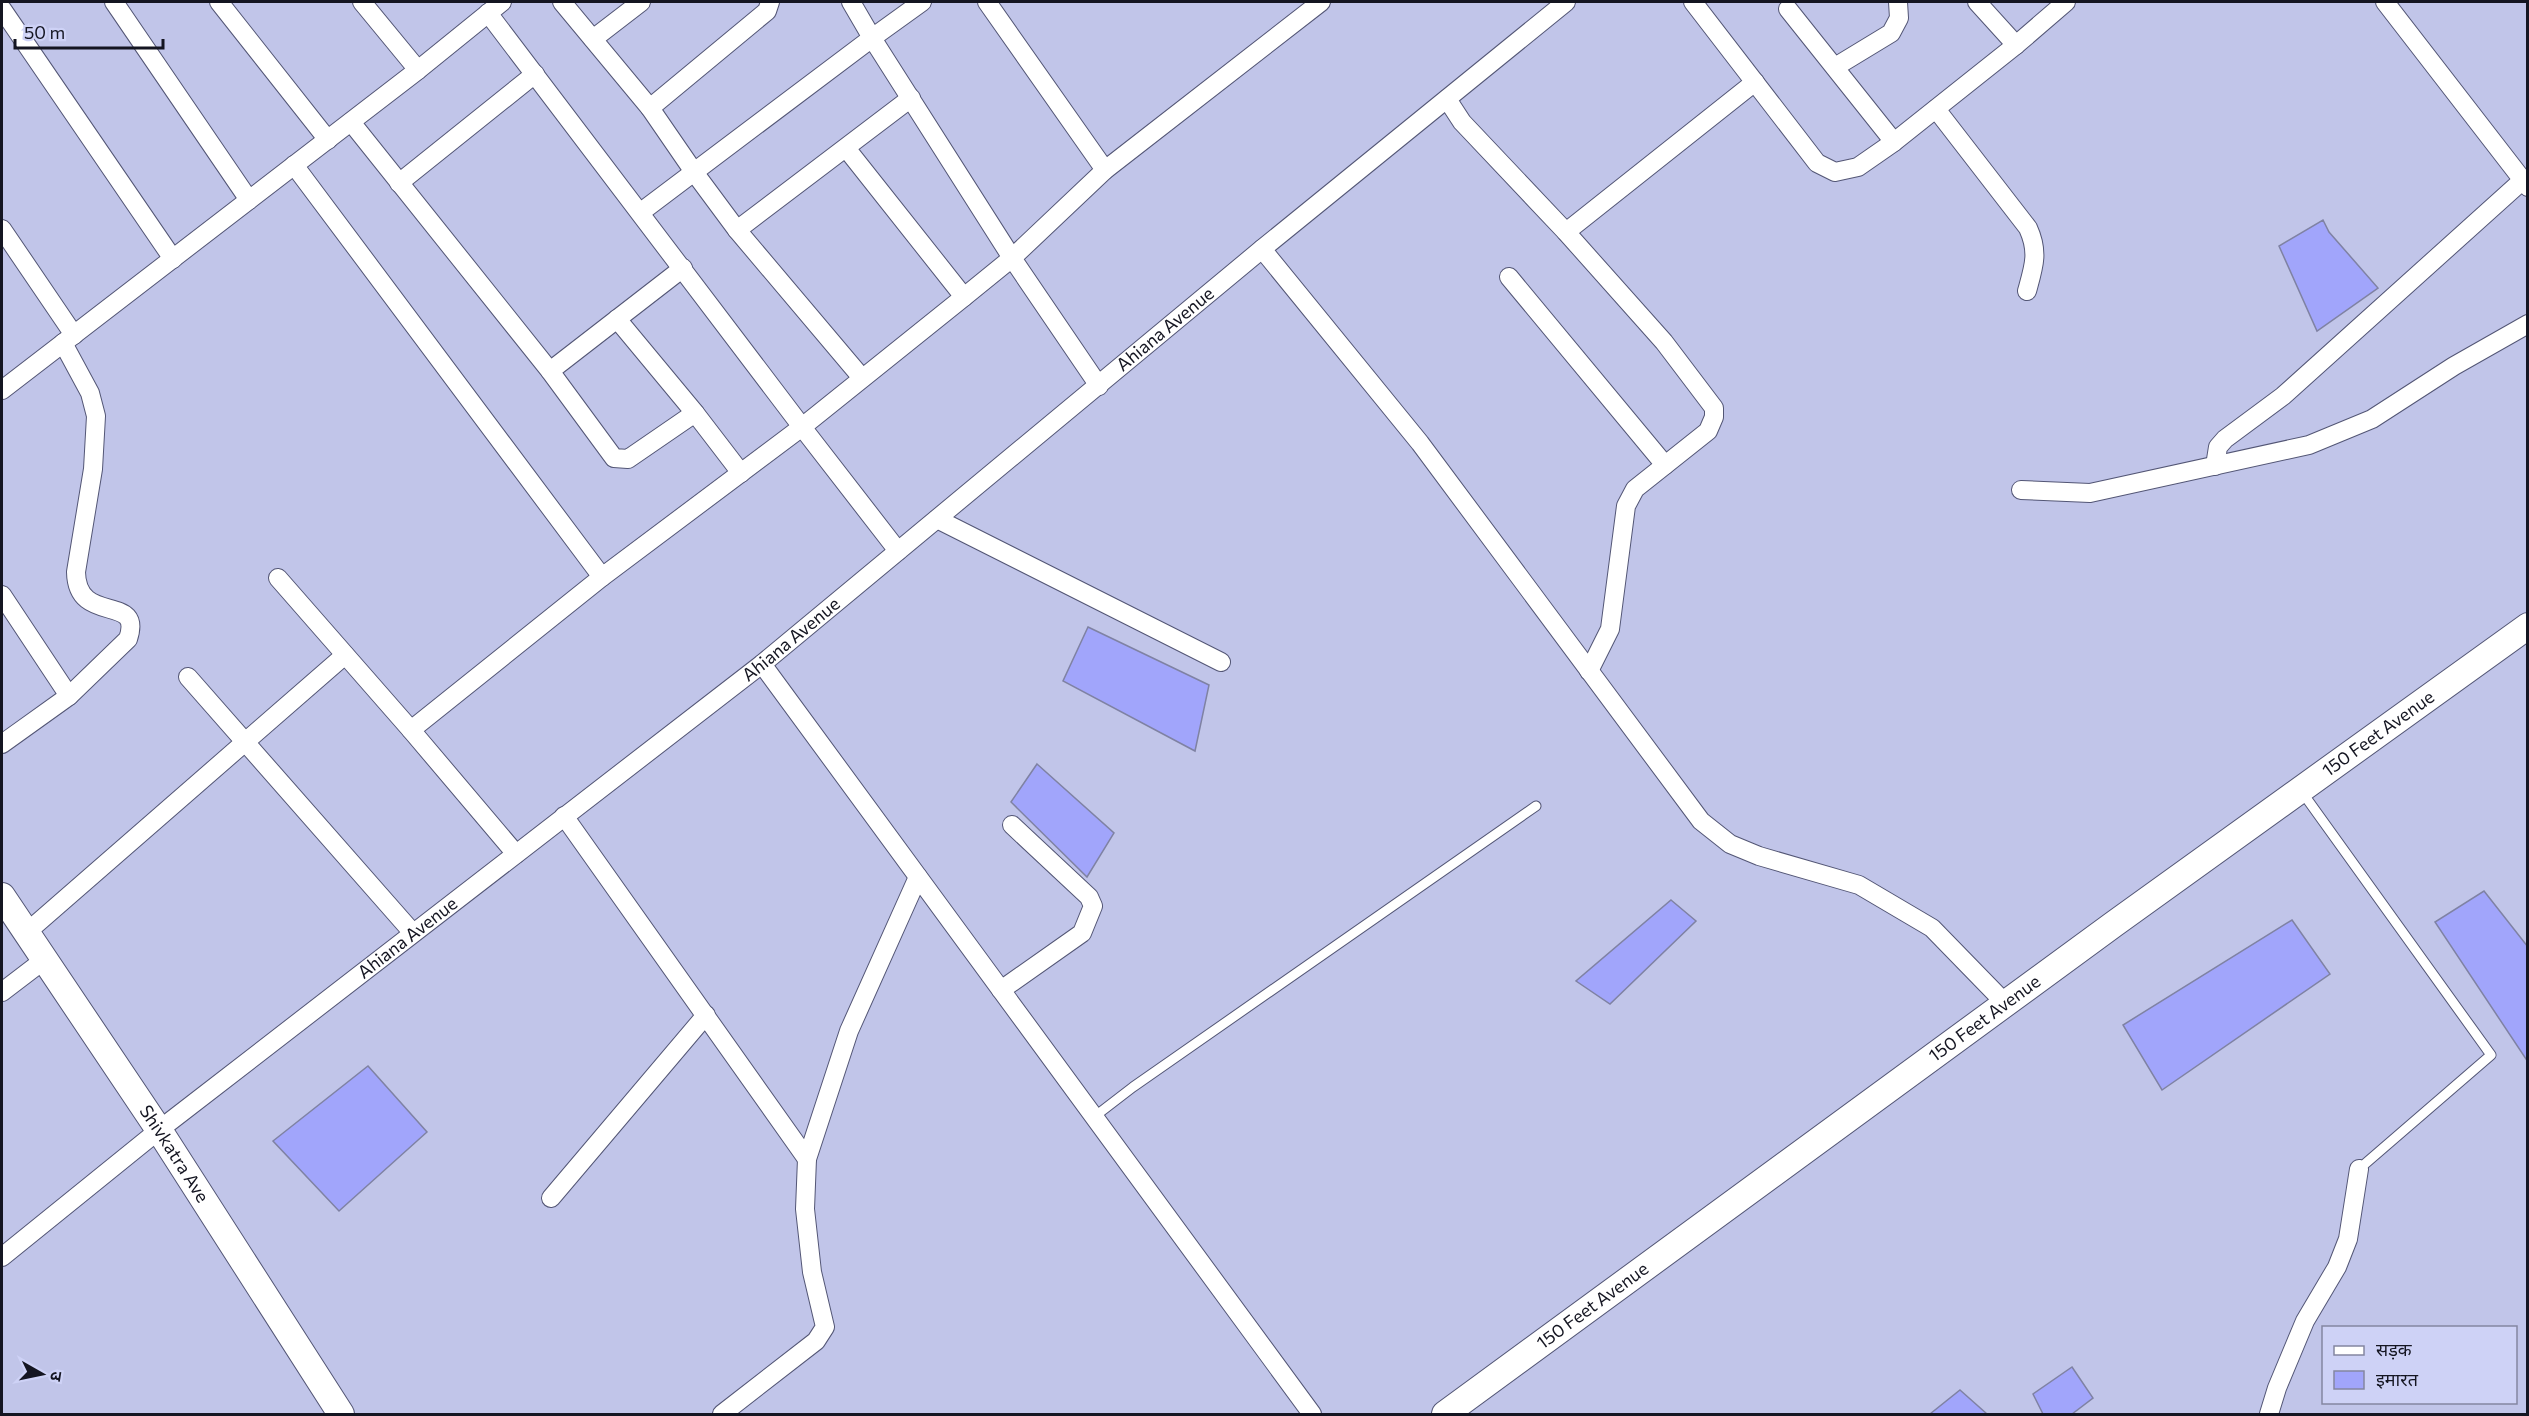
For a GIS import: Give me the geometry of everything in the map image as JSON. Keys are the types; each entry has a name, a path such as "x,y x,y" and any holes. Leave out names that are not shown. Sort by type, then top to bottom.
{"street":[{"path":"114,2 249,200"},
{"path":"219,2 328,140"},
{"path":"362,2 418,70"},
{"path":"562,2 650,108 737,230 862,378"},
{"path":"593,39 641,2"},
{"path":"650,108 767,12 770,2"},
{"path":"850,2 1012,258 1099,386"},
{"path":"640,212 922,2"},
{"path":"987,2 1105,170"},
{"name":"Ahiana Avenue","path":"2,1257 159,1130 762,664 1564,2"},
{"path":"1693,2 1817,163 1835,172 1858,167 1894,142 2066,2"},
{"path":"1835,67 1891,33 1899,18 1898,2"},
{"path":"1977,2 2016,45"},
{"path":"2215,466 2218,447 2224,439 2283,396 2525,183 2385,2"},
{"path":"411,730 602,578 802,427 964,297 1012,258 1105,170 1316,3"},
{"path":"2,390 328,140 495,7 535,74 898,551"},
{"path":"2,9 173,259"},
{"path":"1788,9 1894,142"},
{"path":"399,183 535,74"},
{"path":"1566,232 1755,82"},
{"path":"737,230 911,98"},
{"path":"1447,99 1462,122 1566,232 1664,342 1714,408 1714,417 1708,431 1635,489 1626,506 1610,629 1589,671"},
{"path":"1936,109 2028,228 2035,244 2034,266 2027,291"},
{"path":"351,122 550,371 614,458 628,459 695,413"},
{"path":"846,148 964,297"},
{"path":"294,165 602,578"},
{"path":"2,229 69,339 90,393 96,416 93,469 76,572 76,585 82,597 90,603 123,613 130,621 132,630 128,639 69,696 2,744"},
{"path":"1262,249 1420,443 1701,821 1730,844 1759,856 1859,885 1932,928 2006,1004"},
{"path":"550,371 683,268"},
{"path":"1509,277 1665,465"},
{"path":"617,319 695,413 741,473"},
{"path":"2021,490 2090,493 2309,445 2372,419 2454,366 2528,324"},
{"path":"937,519 1221,662"},
{"path":"278,578 516,854"},
{"path":"2,595 69,696"},
{"name":"150 Feet Avenue","path":"1445,1414 2528,626"},
{"path":"26,933 345,655"},
{"path":"762,664 1311,1414"},
{"path":"188,677 413,933"},
{"path":"564,816 807,1159"},
{"path":"1001,990 1082,933 1094,906 1089,897 1012,825"},
{"path":"722,1414 816,1341 825,1327 812,1272 805,1209 807,1159 849,1030 918,877"},
{"name":"Shivkatra Ave","path":"2,896 159,1130 341,1414"},
{"path":"2,992 44,960"},
{"path":"551,1198 706,1015"},
{"path":"2269,1414 2277,1388 2305,1322 2337,1267 2348,1239 2359,1169"}],"lane":[{"path":"2300,790 2491,1055 2359,1169"},
{"path":"1094,1117 1143,1080 1536,806"}],"building":[{"path":"2323,220 2329,232 2378,288 2317,331 2279,246"},
{"path":"1088,627 1209,685 1195,751 1063,681"},
{"path":"1037,764 1114,833 1087,877 1011,802"},
{"path":"2484,891 2528,947 2528,1062 2435,922"},
{"path":"1671,900 1696,921 1610,1004 1576,981"},
{"path":"2292,920 2330,974 2162,1090 2123,1025"},
{"path":"368,1066 427,1132 339,1211 273,1141"},
{"path":"2072,1367 2093,1398 2072,1414 2043,1414 2033,1394"},
{"path":"1960,1390 1987,1414 1930,1414"}]}
